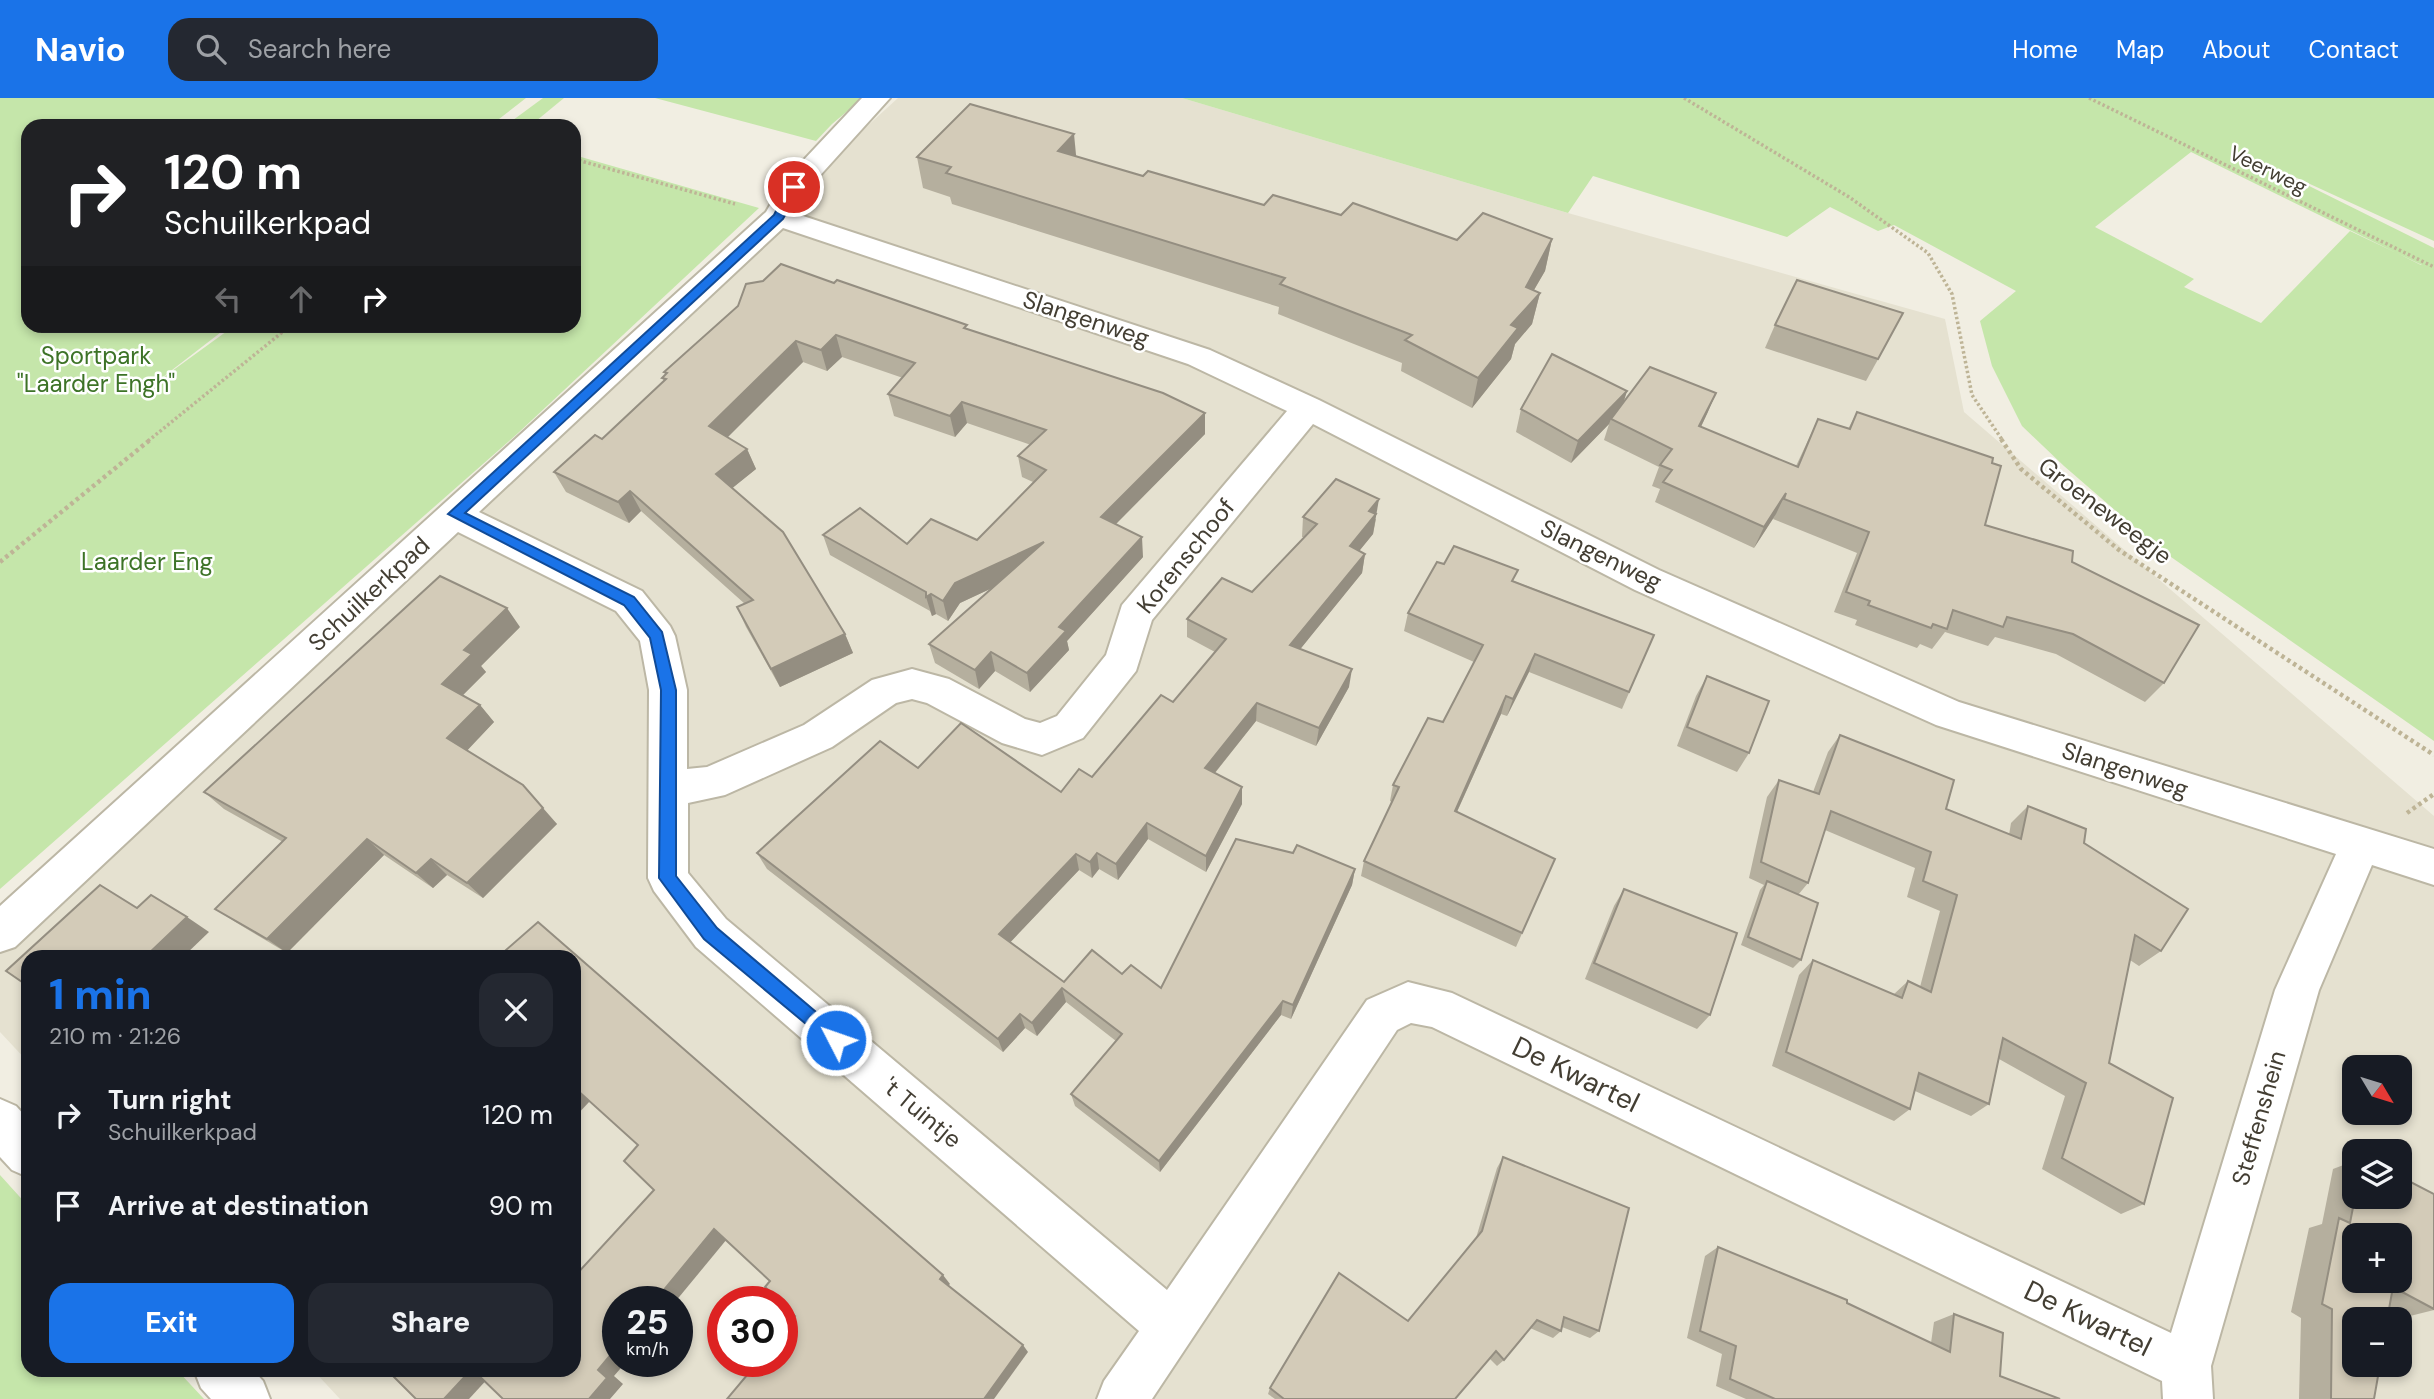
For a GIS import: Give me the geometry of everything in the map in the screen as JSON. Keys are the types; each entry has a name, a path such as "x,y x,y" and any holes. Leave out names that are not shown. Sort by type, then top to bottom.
{"street":[{"name":"Schuilkerkpad","path":"0,933 778,217 794,187 877,98"},
{"name":"Slangenweg","path":"778,217 1173,348 1308,408 1647,580 1949,713 2434,867"},
{"name":"Korenschoof","path":"666,789 711,783 818,736 886,691 912,684 936,690 1016,732 1042,739 1070,727 1123,661 1135,615 1308,408"},
{"name":"'t Tuintje","path":"455,514 629,601 657,636 668,690 668,878 710,933 1170,1325"},
{"name":"Steffenshein","path":"2187,1382 2297,990 2360,845"},
{"name":"De Kwartel","path":"1122,1399 1382,1015 1408,1002 1437,1007 2187,1382"},
{"path":"0,1122 21,1146"},
{"path":"225,1377 245,1399"}],"path":[{"name":"Groeneweegje","path":"1684,98 1849,197 1927,253 1952,293 1972,395 2021,469 2119,550 2434,755"},
{"name":"Veerweg","path":"2089,98 2434,267"},
{"path":"581,161 778,217"},
{"path":"0,562 281,333"}],"shaded area":[{"path":"898,98 1182,98 1568,213 1945,319 1964,412 2434,816 2434,1399 340,1399 320,1377 581,1377 581,950 21,950 21,1054 0,1032 0,919"}],"green space":[{"name":"Laarder Eng","path":"0,98 526,98 499,119 21,119 21,333 220,333 150,387 224,333 581,333 581,157 759,208 517,434 0,889"},
{"path":"543,98 564,98 538,119 514,119"},
{"path":"655,98 863,98 816,141"},
{"path":"1182,98 2434,98 2434,241 2249,156 2434,248 2434,741 2161,550 2022,426 1992,366 1980,321 2016,291 1894,225 1878,231 1830,207 1787,237 1593,176 1568,213","holes":["2191,152 2396,253 2350,231 2261,323 2184,287 2194,279 2095,227"]},
{"path":"0,1175 21,1198 21,1377 184,1377 204,1399 0,1399"}],"building":[{"path":"970,104 1074,134 1058,151 1143,176 1148,171 1264,205 1273,195 1341,215 1353,203 1457,240 1483,213 1552,239 1526,287 1540,293 1511,325 1518,328 1478,378 1405,340 1412,335 1280,284 1285,278 946,173 951,167 917,157"},
{"path":"781,264 834,283 837,280 967,325 964,328 1163,393 1205,413 1101,517 1142,537 1059,627 1066,631 1027,673 991,652 975,670 929,644 1044,542 955,583 943,601 931,594 926,597 926,592 823,535 860,508 907,544 931,519 977,540 1046,470 1018,456 1046,430 962,402 950,416 888,394 915,363 836,335 821,350 796,341 709,426 747,449 716,474 783,532 845,634 771,669 737,607 753,600 630,491 618,502 554,472 595,435 602,439 666,379 662,378 667,373 664,372 738,306 746,284 763,281"},
{"path":"1797,280 1903,313 1878,359 1775,325"},
{"path":"1552,354 1627,391 1578,441 1521,409"},
{"path":"1650,367 1716,393 1699,426 1798,467 1818,419 1850,429 1857,412 1993,458 1992,463 2001,466 1985,525 2073,551 2072,562 2199,625 2164,683 2073,634 2007,617 2003,627 1953,610 1947,629 1933,624 1931,628 1868,605 1870,601 1846,592 1869,532 1784,499 1786,493 1764,527 1663,482 1672,470 1660,465 1672,449 1611,419"},
{"path":"1336,479 1379,499 1369,511 1376,514 1350,546 1365,554 1290,645 1352,669 1319,728 1257,703 1205,768 1242,787 1206,856 1147,823 1116,864 1097,853 1090,862 1076,854 999,934 1064,982 1092,950 1122,974 1131,965 1161,988 1236,839 1293,853 1297,845 1355,869 1293,1005 1283,1001 1159,1161 1071,1094 1122,1034 1062,988 1032,1023 1020,1014 998,1039 757,853 880,741 918,768 961,723 1061,792 1079,769 1092,777 1161,695 1173,702 1226,639 1187,619 1222,578 1252,592 1317,524 1303,517"},
{"path":"1454,546 1518,570 1512,581 1654,635 1629,692 1535,654 1513,699 1506,696 1455,811 1555,859 1522,933 1364,861 1399,787 1393,785 1428,718 1443,722 1483,645 1408,613 1437,562 1444,564"},
{"path":"440,576 507,608 464,650 472,654 442,684 480,705 447,738 523,785 543,808 467,883 431,859 416,873 367,839 267,939 215,909 286,838 204,792"},
{"path":"1707,676 1769,701 1749,753 1687,727"},
{"path":"1840,735 1954,780 1946,809 2021,839 2028,806 2086,829 2084,843 2188,909 2161,951 2135,935 2109,1063 2173,1098 2144,1204 2062,1158 2086,1083 2003,1038 1989,1104 1919,1073 1910,1109 1786,1052 1813,960 1902,998 1908,981 1931,992 1957,895 1923,881 1931,852 1831,811 1808,883 1761,862 1779,780 1819,794"},
{"path":"1767,881 1818,903 1801,960 1748,937"},
{"path":"100,885 137,908 151,895 187,917 152,950 29,950"},
{"path":"1624,889 1737,933 1710,1015 1594,963"},
{"path":"538,922 570,950 506,950"},
{"path":"21,957 21,981 6,971"},
{"path":"581,959 943,1275 940,1279 1023,1345 984,1399 727,1399 745,1377 798,1377 798,1286 766,1286 770,1281 714,1229 667,1286 602,1286 602,1365 598,1370 602,1377 607,1378 589,1399 503,1399 480,1377 581,1377 581,1269 654,1190 624,1161 638,1145 581,1093"},
{"path":"1503,1157 1629,1208 1599,1331 1564,1317 1561,1331 1537,1320 1504,1360 1496,1351 1455,1399 1284,1399 1270,1388 1339,1273 1408,1321 1482,1231"},
{"path":"2412,1183 2434,1194 2434,1309 2404,1293 2412,1293 2412,1223 2350,1223 2353,1209 2412,1209"},
{"path":"2339,1218 2350,1223 2342,1223 2342,1293 2392,1293 2389,1307 2342,1307 2342,1377 2378,1377 2374,1399 2331,1399 2332,1309 2322,1304"},
{"path":"1718,1247 1847,1300 1847,1303 1950,1352 1954,1314 2003,1333 2000,1376 2060,1399 1775,1399 1730,1379 1736,1346 1700,1331"},
{"path":"394,1377 464,1377 444,1399 416,1399"}],"route":[{"path":"794,187 778,217 455,514 629,601 657,636 668,690 668,878 710,933 836,1040"}],"park label":[{"name":"Sportpark \"Laarder Engh\"","path":"96,370"}]}
